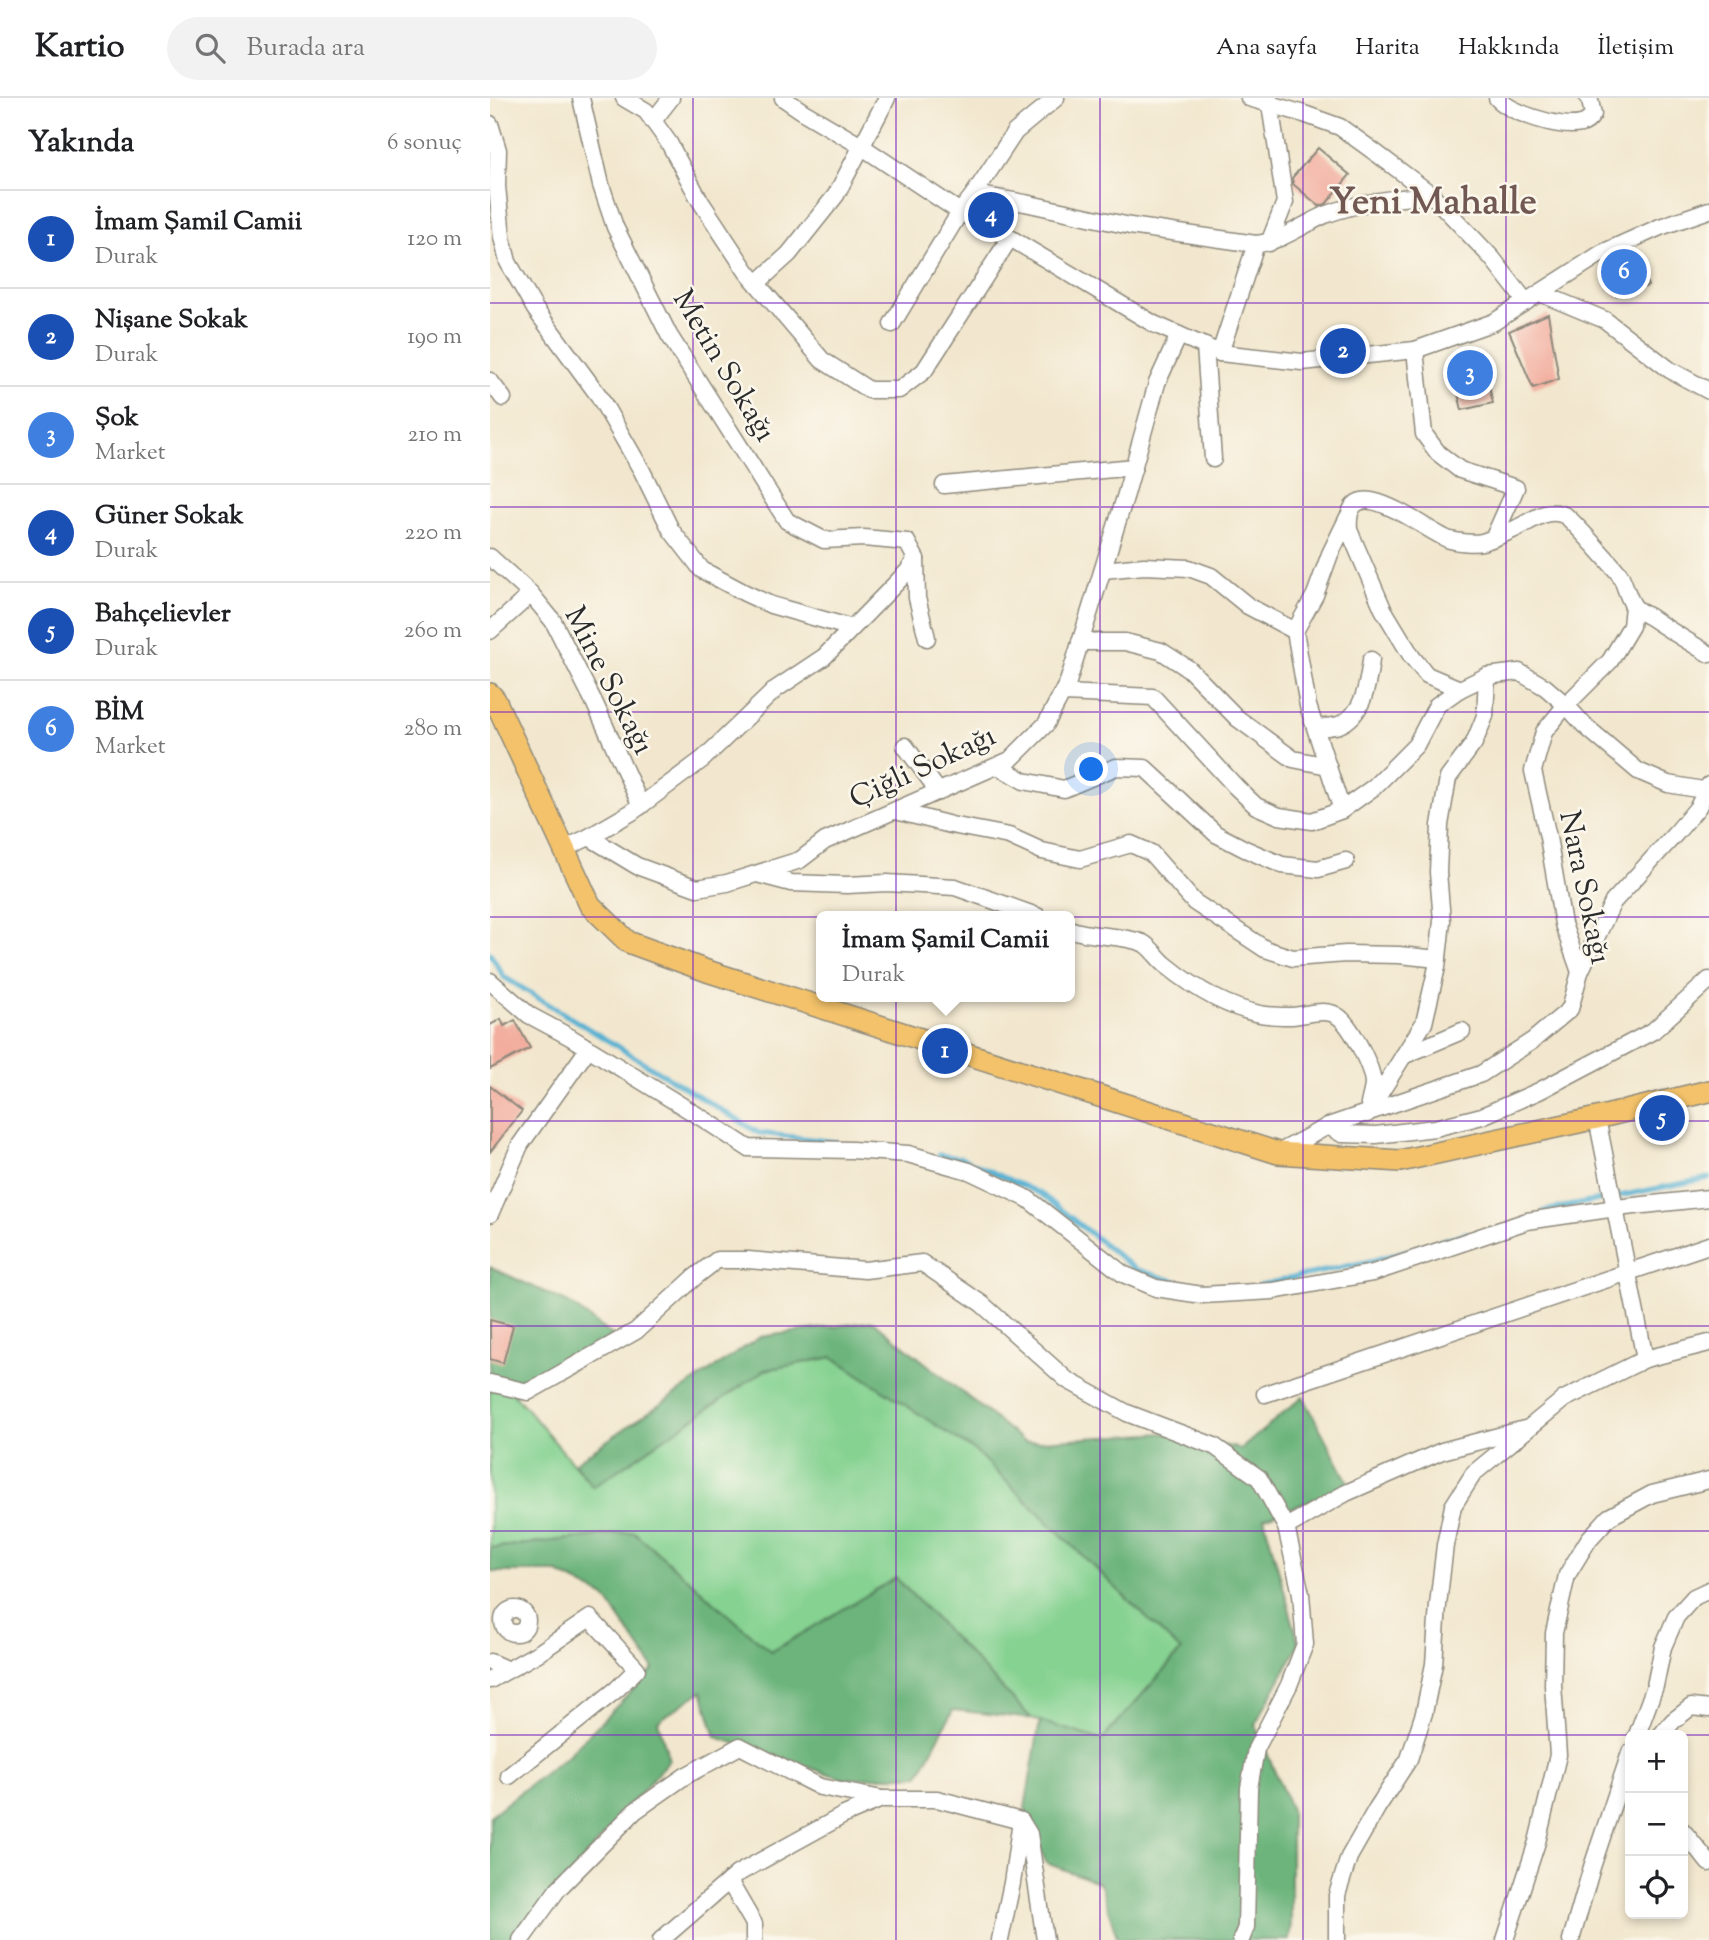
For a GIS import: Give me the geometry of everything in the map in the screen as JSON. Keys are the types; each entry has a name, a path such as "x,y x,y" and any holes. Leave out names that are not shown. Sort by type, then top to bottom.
{"main road":[{"path":"490,694 590,905 628,942 707,971 1278,1153 1400,1161 1709,1091"}],"street":[{"name":"Metin Sokağı","path":"581,98 601,185 615,227 669,335 787,521 824,540 864,538 907,542 916,559"},
{"path":"624,98 646,111 669,142 699,199 757,284 822,360 869,390 899,390 924,371 1010,238"},
{"path":"653,121 671,98"},
{"path":"783,98 960,212 1010,238 1154,324 1213,349 1302,362 1415,350 1494,322 1602,253 1660,227 1709,210"},
{"path":"757,284 789,254 836,195 887,98"},
{"path":"892,324 960,212 1015,132 1056,98"},
{"path":"1249,98 1269,101 1340,127 1432,195 1492,258 1526,302"},
{"path":"1497,98 1503,104 1531,117 1571,125 1583,124 1593,114 1588,98"},
{"path":"1213,459 1213,349 1262,244 1285,202 1269,101"},
{"path":"490,124 498,150 497,186 502,237 508,262 535,309 599,396 642,471 671,530 702,570 771,605 852,628"},
{"path":"974,194 1130,226 1262,244 1326,215 1385,199 1432,195"},
{"path":"1540,293 1605,320 1670,370 1709,391"},
{"name":"Çiğli Sokağı","path":"589,837 637,866 697,888 727,883 800,860 825,841 1010,760 1046,724 1068,682 1157,383 1179,334"},
{"path":"1415,350 1424,433 1438,453 1460,470 1516,488 1494,537"},
{"path":"490,381 503,398"},
{"path":"944,485 1134,467"},
{"path":"1342,810 1308,706 1295,631 1315,595 1330,554 1353,506 1361,500 1370,500 1413,518 1451,540 1479,543 1517,528 1541,514 1565,515 1620,574 1633,606 1709,654"},
{"path":"1348,516 1349,530 1383,609 1412,657 1427,675 1460,688"},
{"name":"Mine Sokağı","path":"490,557 531,594 554,621 641,806"},
{"path":"564,849 641,806 703,760 776,689 824,657 916,559"},
{"path":"916,559 918,598 927,638"},
{"path":"1103,570 1144,566 1189,568 1211,576 1248,606 1295,631"},
{"path":"490,631 531,594"},
{"name":"Nara Sokağı","path":"1278,1153 1328,1126 1481,1074 1532,1041 1570,1009 1580,972 1563,924 1533,771 1544,732 1566,705 1611,661 1631,626 1633,606"},
{"path":"1080,642 1125,642 1161,651 1188,669 1237,718 1293,759 1328,766"},
{"path":"1316,728 1339,725 1351,717 1367,692 1371,660"},
{"path":"1063,693 1153,697 1256,806 1279,816 1312,821 1342,810 1374,787 1416,745 1437,705 1460,688 1487,676 1519,672 1545,687 1638,771 1668,785 1708,789 1698,807 1677,832 1613,902 1580,972"},
{"path":"1367,1114 1424,1023 1438,959 1442,921 1438,872 1440,825 1448,778 1474,743 1485,716 1487,676"},
{"path":"905,746 939,792"},
{"path":"998,766 1024,781 1064,789 1116,768 1145,768 1216,834 1245,849 1282,864 1318,869 1346,861"},
{"path":"896,811 1009,836 1042,851 1080,859 1130,844 1151,853 1194,902 1265,949 1293,958 1346,954 1438,959"},
{"path":"757,874 791,883 887,883 955,887 1023,911"},
{"path":"1075,931 1146,944 1160,960 1188,983 1223,1002 1261,1014 1293,1016 1315,1012 1337,1015 1350,1030 1373,1082 1367,1114"},
{"path":"1328,1126 1342,1134 1376,1135 1435,1128 1482,1116 1539,1091 1653,1031 1709,980"},
{"path":"490,981 529,1015 748,1148 908,1154 969,1171 1028,1199 1123,1274 1156,1288 1202,1296 1273,1291 1373,1273 1527,1221 1614,1199 1709,1198"},
{"path":"1403,1056 1462,1031"},
{"path":"490,1214 520,1145 588,1049"},
{"path":"1597,1118 1646,1359"},
{"path":"1265,1394 1709,1245"},
{"path":"490,1383 528,1392 563,1374 636,1331 717,1260 865,1270 922,1264 982,1304 1066,1380 1127,1413 1214,1446 1259,1478 1286,1527 1301,1594 1305,1644 1289,1685 1256,1749 1249,1788 1246,1927 1241,1940"},
{"path":"1337,1940 1337,1895 1349,1857 1409,1759 1424,1713 1434,1664 1439,1593 1453,1506 1474,1473 1564,1399 1646,1359 1709,1343"},
{"path":"1286,1527 1346,1493 1442,1451 1529,1428"},
{"path":"1505,1940 1537,1842 1558,1755 1553,1685 1554,1633 1567,1575 1589,1539 1609,1517 1651,1494 1709,1480"},
{"path":"1639,1730 1655,1686 1663,1647 1676,1617 1694,1597 1709,1590"},
{"path":"490,1680 540,1652 590,1618 637,1669 617,1689 509,1776"},
{"path":"490,1662 508,1670"},
{"path":"1665,1730 1691,1707 1709,1709"},
{"path":"521,1940 558,1889 635,1811 685,1776 740,1746 820,1787 882,1798 937,1799 1021,1822 1029,1834 1045,1940"},
{"path":"1571,1940 1625,1792"},
{"path":"661,1940 737,1874 844,1815 882,1798"},
{"path":"1000,1940 1021,1822"},
{"path":"1688,1837 1709,1863"},
{"path":"729,1881 754,1924 754,1940"}],"green space":[{"path":"490,1267 569,1303 613,1336 570,1369 509,1388 490,1383"},
{"path":"873,1321 1024,1442 1165,1433 1241,1449 1303,1396 1350,1486 1264,1518 1299,1644 1255,1725 1291,1810 1289,1940 1118,1940 1100,1883 1046,1863 1025,1808 1040,1721 1102,1740 1181,1651 975,1451 833,1357 765,1370 593,1487 574,1463 760,1337"},
{"path":"833,1357 975,1451 1181,1651 1102,1740 1032,1719 896,1578 771,1652 634,1532 490,1548 490,1383 509,1388 593,1487 765,1370"},
{"path":"634,1532 771,1652 896,1578 1032,1719 953,1710 919,1775 844,1779 716,1737 702,1691 658,1721 669,1760 514,1940 490,1940 490,1816 568,1755 654,1669 605,1597 556,1572 490,1572 490,1548"}],"building":[{"path":"1318,148 1350,175 1326,204 1319,206 1293,184 1292,178"},
{"path":"1639,259 1648,286 1616,296 1608,269"},
{"path":"1548,314 1559,379 1533,388 1509,331"},
{"path":"1483,361 1493,403 1462,410 1452,368"},
{"path":"501,1019 504,1026 515,1020 530,1048 490,1069 490,1025"},
{"path":"490,1086 522,1111 490,1152"},
{"path":"490,1320 513,1326 503,1363 490,1359"}],"waterway":[{"path":"490,953 504,977 759,1133 836,1142"},
{"path":"939,1155 961,1158 1041,1194 1135,1269 1187,1285 1225,1286"},
{"path":"1544,1211 1709,1178"},
{"path":"1260,1285 1375,1260 1467,1233"}],"place":[{"name":"Güner Sokak","path":"991,215"},
{"name":"BİM","path":"1624,272"},
{"name":"Nişane Sokak","path":"1343,351"},
{"name":"Şok","path":"1470,373"},
{"name":"İmam Şamil Camii","path":"945,1051"},
{"name":"Bahçelievler","path":"1662,1118"}],"district":[{"name":"Yeni Mahalle","path":"1433,200"}]}
